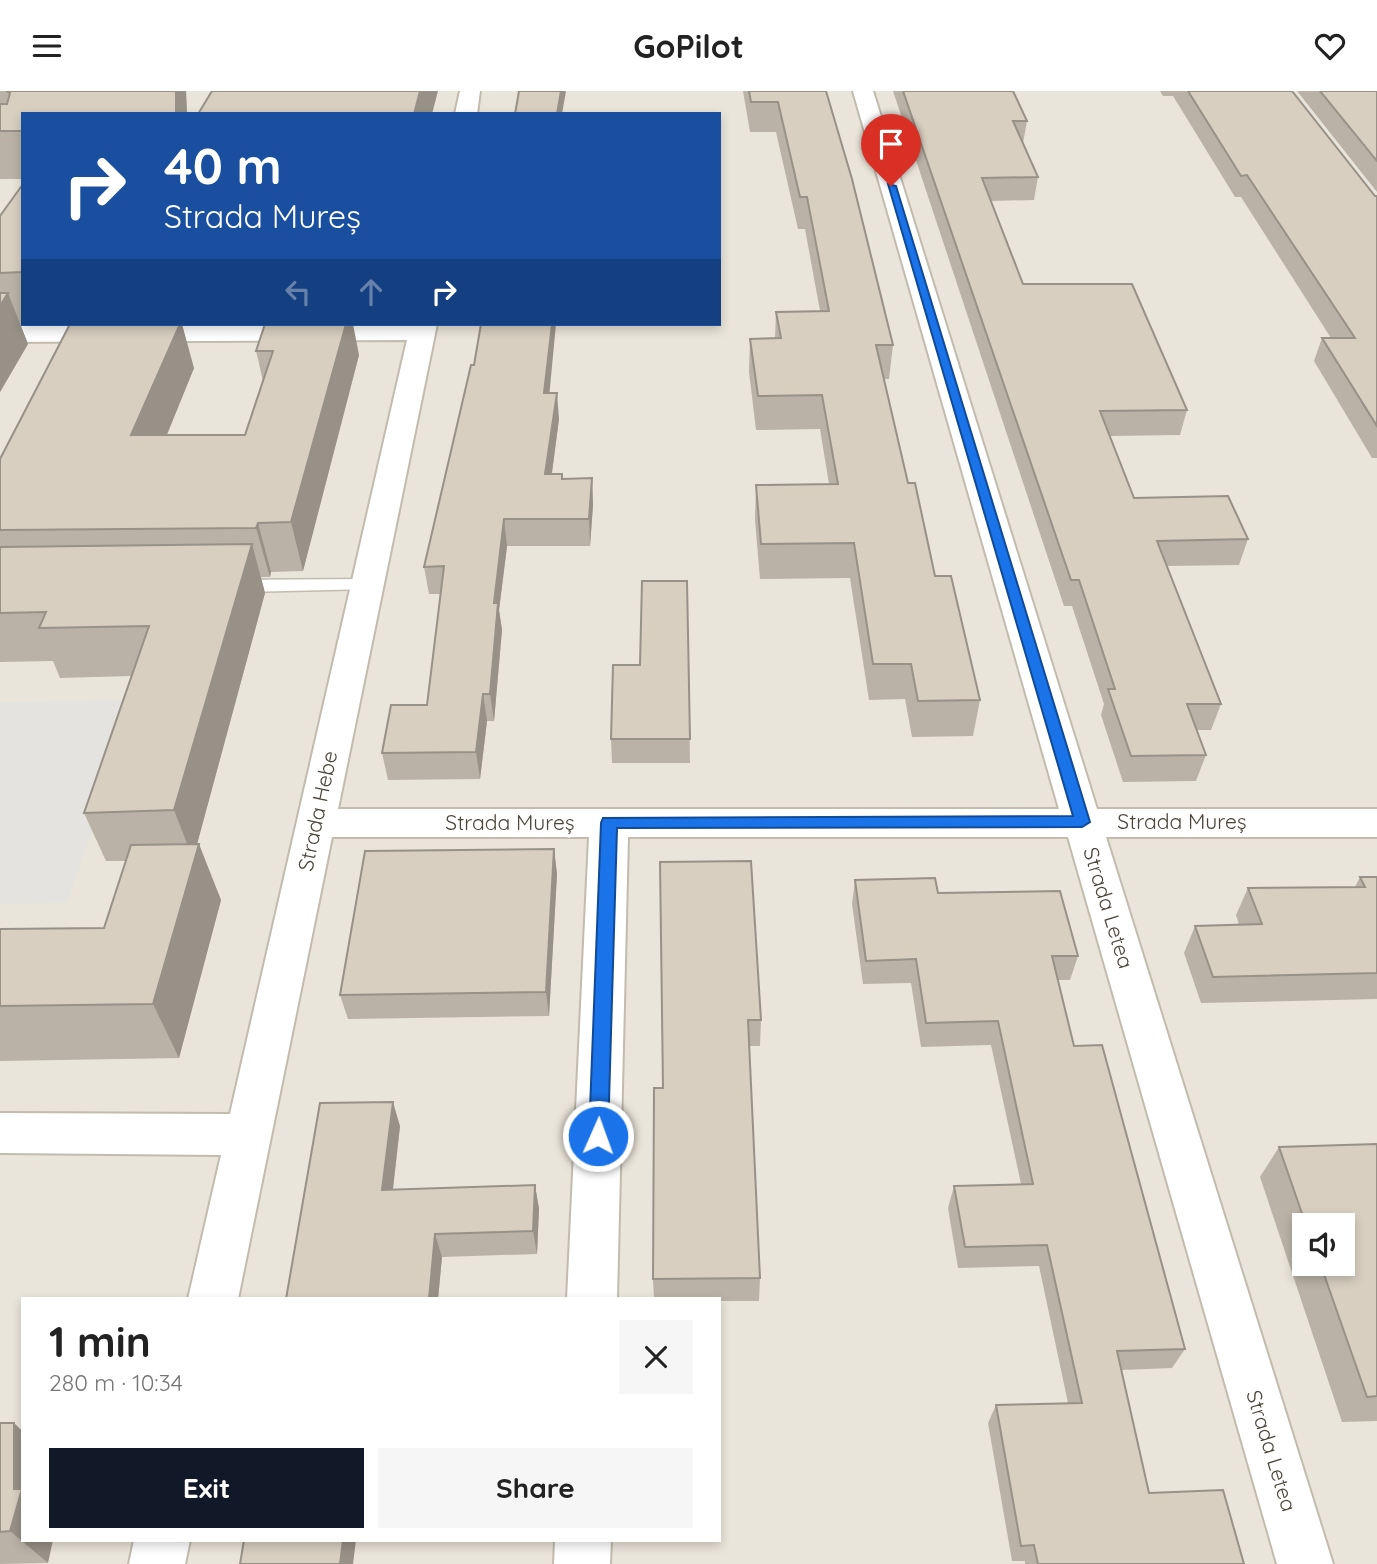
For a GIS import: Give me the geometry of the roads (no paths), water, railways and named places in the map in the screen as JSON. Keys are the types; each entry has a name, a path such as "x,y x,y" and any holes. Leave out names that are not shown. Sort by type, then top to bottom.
{"street":[{"path":"466,112 470,91"},
{"name":"Strada Letea","path":"863,91 1305,1564"},
{"path":"0,334 423,328"},
{"name":"Strada Hebe","path":"213,1297 423,328"},
{"name":"Strada Mureș","path":"315,823 1377,823"},
{"path":"592,1297 609,823"},
{"path":"0,1133 247,1135"},
{"path":"157,1564 162,1542"},
{"path":"582,1564 583,1542"}],"lane":[{"path":"218,586 367,585"}]}
